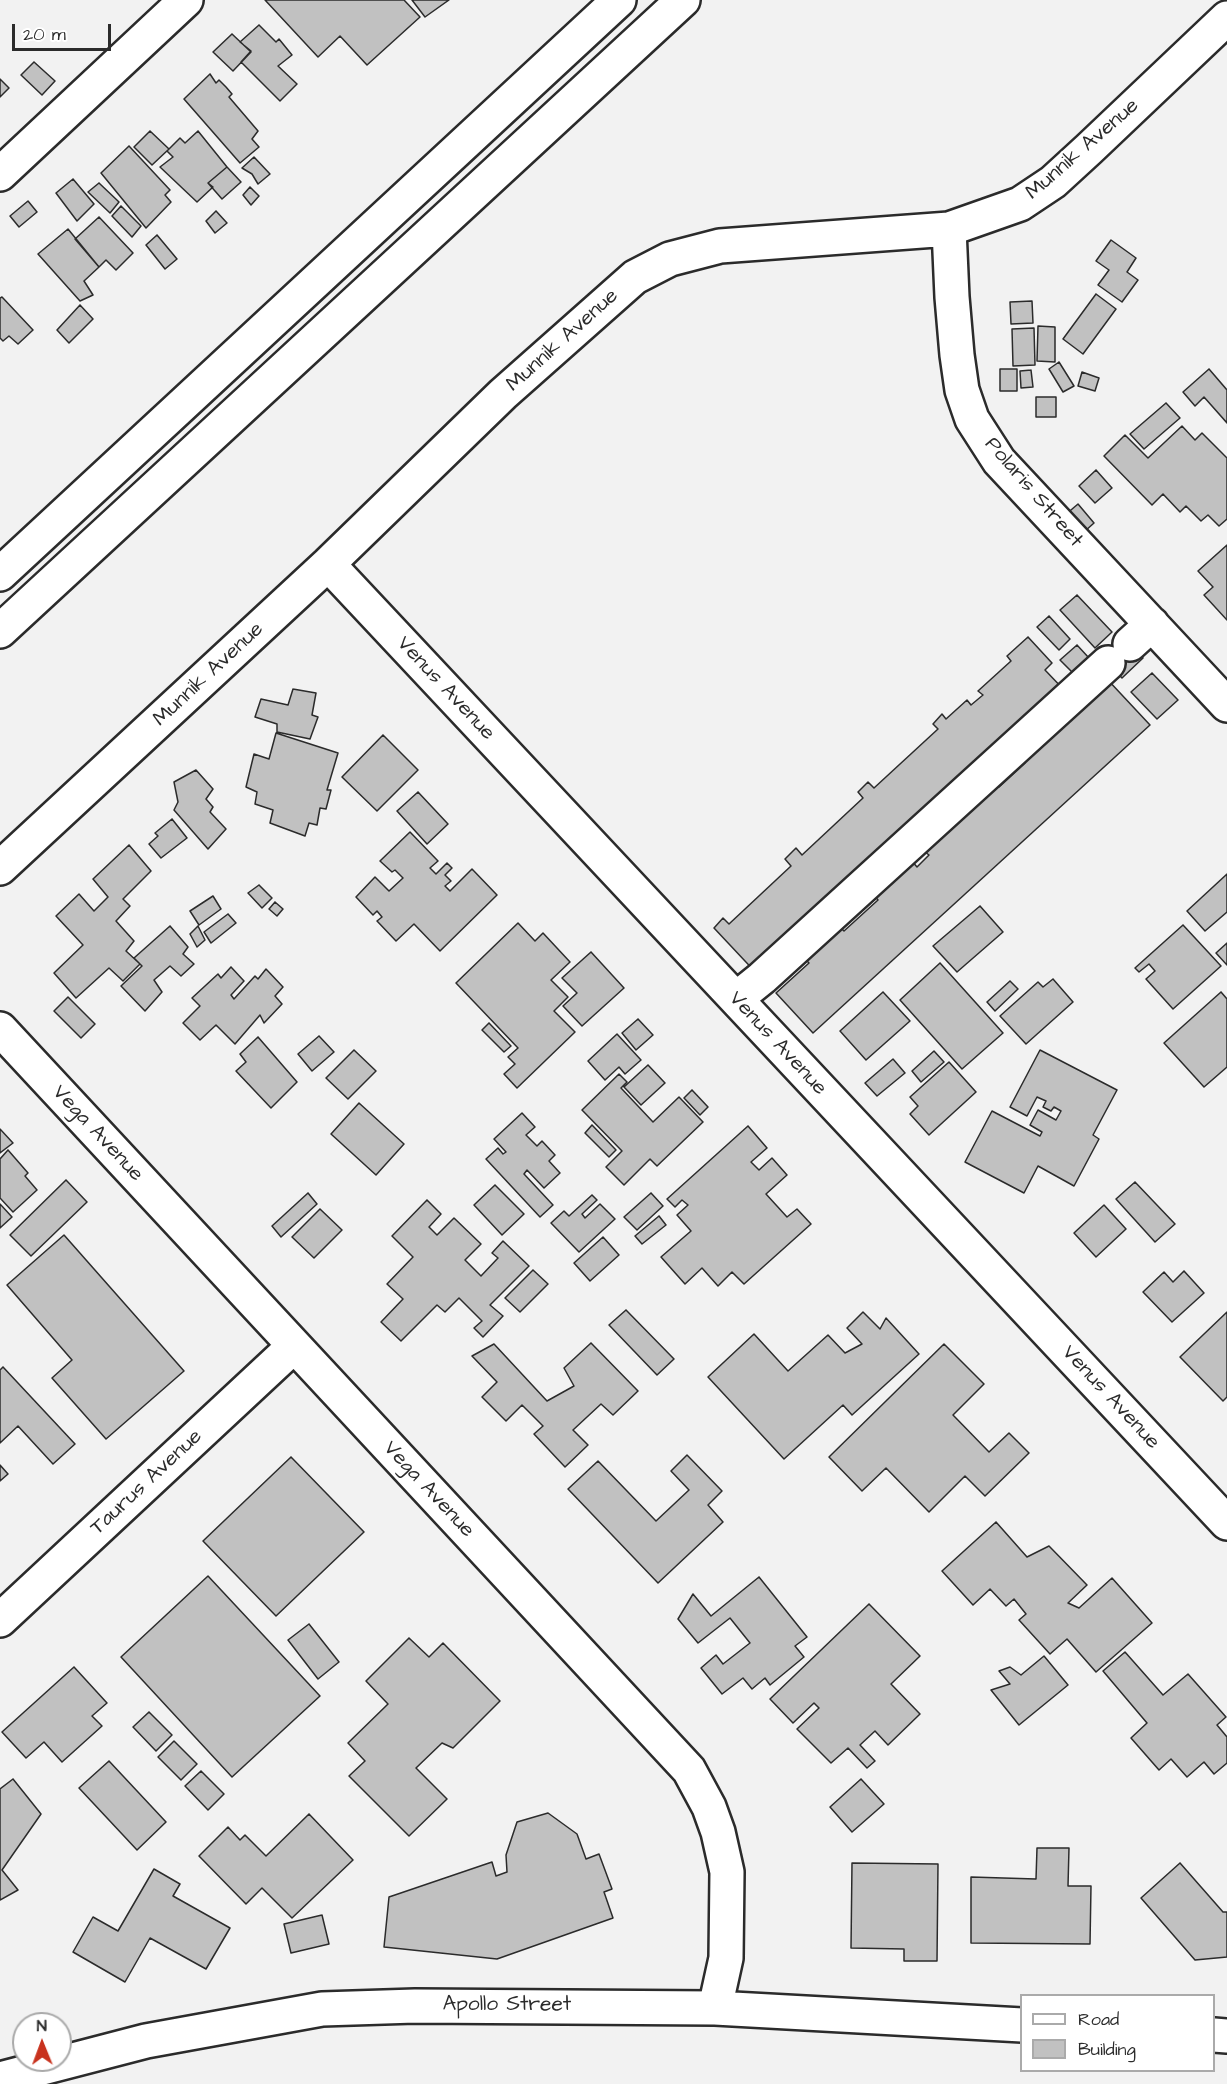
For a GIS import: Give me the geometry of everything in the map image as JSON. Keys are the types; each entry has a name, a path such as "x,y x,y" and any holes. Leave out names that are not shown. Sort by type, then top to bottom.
{"street":[{"path":"0,174 186,0"},
{"path":"0,574 619,0"},
{"path":"0,631 683,0"},
{"name":"Munnik Avenue","path":"0,868 328,564 503,394 635,277 670,259 720,246 949,229 1020,204 1053,182 1227,18"},
{"name":"Polaris Street","path":"949,229 957,355 962,390 972,419 999,460 1045,512 1130,644 1227,705"},
{"name":"Venus Avenue","path":"328,564 1227,1523"},
{"path":"735,999 762,978 1130,644"},
{"name":"Vega Avenue","path":"0,1029 689,1770 709,1807 718,1832 726,1872 726,1958 715,2008"},
{"name":"Taurus Avenue","path":"0,1620 294,1346"},
{"name":"Apollo Street","path":"0,2079 146,2041 322,2009 415,2006 715,2008 1020,2025"}],"building":[{"path":"265,0 404,0 420,17 367,65 340,36 318,57"},
{"path":"412,0 449,0 425,17"},
{"path":"259,25 276,42 279,39 292,55 278,66 297,84 280,101 241,62 251,51 240,42"},
{"path":"232,34 251,52 233,71 213,52"},
{"path":"34,62 55,81 42,95 21,75"},
{"path":"210,74 216,83 219,80 232,94 229,97 258,131 252,139 259,147 240,163 184,99"},
{"path":"0,79 9,88 0,97"},
{"path":"150,131 169,149 152,165 134,147"},
{"path":"198,131 227,167 208,183 213,187 197,202 160,167 173,157 167,151 180,138 185,143"},
{"path":"129,146 170,190 165,195 171,202 146,228 101,173"},
{"path":"254,157 270,174 258,184 252,174 242,168"},
{"path":"227,167 241,182 222,199 208,183"},
{"path":"73,179 94,204 77,221 56,193"},
{"path":"99,183 119,202 110,213 88,192"},
{"path":"250,187 259,196 251,205 243,195"},
{"path":"28,201 37,212 19,227 10,216"},
{"path":"121,206 141,226 132,237 112,216"},
{"path":"216,211 227,223 215,233 206,221"},
{"path":"99,217 133,253 116,270 106,260 99,267 75,239"},
{"path":"68,229 99,267 84,281 93,295 80,301 38,254"},
{"path":"157,235 177,259 165,269 146,245"},
{"path":"1111,240 1136,258 1127,272 1138,280 1122,302 1098,285 1109,270 1096,261"},
{"path":"1096,294 1116,309 1083,354 1063,339"},
{"path":"2,297 33,330 18,344 9,336 3,341 0,338 0,298"},
{"path":"1032,301 1033,323 1011,324 1010,302"},
{"path":"80,305 93,319 69,343 57,330"},
{"path":"1038,326 1055,327 1055,362 1037,361"},
{"path":"1034,328 1035,365 1013,366 1012,329"},
{"path":"1059,362 1074,386 1063,392 1049,369"},
{"path":"1000,369 1017,369 1017,391 1000,391"},
{"path":"1209,369 1227,390 1227,423 1204,397 1195,406 1183,392"},
{"path":"1031,370 1033,387 1021,388 1020,371"},
{"path":"1082,372 1099,378 1095,391 1078,386"},
{"path":"1036,397 1056,397 1056,417 1036,417"},
{"path":"1166,403 1180,418 1144,449 1130,434"},
{"path":"1182,426 1195,440 1202,433 1227,458 1227,519 1219,526 1208,515 1201,521 1186,506 1180,512 1163,494 1152,505 1104,456 1125,435 1148,458"},
{"path":"1096,470 1112,488 1095,503 1079,486"},
{"path":"1078,504 1094,523 1075,540 1058,521"},
{"path":"1227,545 1227,620 1204,595 1213,587 1198,571"},
{"path":"1077,595 1112,632 1095,648 1060,610"},
{"path":"1049,616 1070,639 1059,650 1037,627"},
{"path":"1028,637 1052,663 1045,670 1066,692 760,977 714,928 723,918 729,924 791,866 785,859 796,848 802,855 863,798 858,792 868,782 874,788 938,729 933,724 942,714 946,719 967,700 971,705 983,695 978,691 1011,661 1007,656"},
{"path":"1123,637 1143,658 1122,678 1102,657"},
{"path":"1077,645 1089,658 1073,673 1060,660"},
{"path":"1152,673 1178,700 1157,719 1131,692"},
{"path":"1107,679 1150,725 813,1033 776,993 809,963 804,958 839,926 844,931 878,900 873,894 911,860 917,867 929,855 925,852 953,826 948,822 995,782 999,787 1025,763 1021,758"},
{"path":"293,689 316,693 312,715 318,717 310,739 277,732 277,724 255,717 261,699 288,705"},
{"path":"276,733 338,753 327,790 331,790 326,809 320,808 317,825 309,823 305,836 270,823 273,810 255,804 257,792 246,787 254,754 269,759"},
{"path":"383,735 418,770 377,811 342,777"},
{"path":"196,770 213,789 206,799 213,807 210,812 226,829 208,849 174,810 178,802 174,782"},
{"path":"418,792 448,824 427,844 397,811"},
{"path":"172,819 187,838 161,858 149,844 158,836 155,833"},
{"path":"410,832 438,861 430,868 436,874 447,863 452,868 445,875 451,881 445,886 450,891 472,869 497,895 440,951 414,924 396,941 377,921 382,917 377,911 373,915 356,897 375,877 389,891 403,878 380,861"},
{"path":"129,845 151,871 123,899 130,906 116,921 134,941 126,951 140,964 123,981 109,968 76,998 54,973 83,945 56,916 79,894 94,911 108,897 93,879"},
{"path":"1227,874 1227,912 1205,931 1187,911"},
{"path":"259,885 272,898 262,908 248,893"},
{"path":"213,896 221,909 199,925 190,911"},
{"path":"275,902 283,909 277,916 269,909"},
{"path":"980,906 1003,932 957,972 933,946"},
{"path":"228,914 236,923 211,943 204,932"},
{"path":"518,923 535,941 543,933 570,962 551,980 568,997 554,1011 575,1032 517,1088 504,1074 515,1064 508,1057 518,1048 456,983"},
{"path":"1183,925 1221,966 1173,1009 1146,979 1155,971 1149,964 1139,972 1135,968"},
{"path":"170,926 188,947 183,954 194,964 181,976 170,966 154,980 162,992 145,1011 121,986 142,966 134,958"},
{"path":"198,926 205,940 197,947 190,934"},
{"path":"1227,943 1227,965 1216,953"},
{"path":"591,952 624,988 582,1026 563,1006 577,993 562,978"},
{"path":"940,963 1003,1033 962,1069 900,1000"},
{"path":"231,967 244,981 231,995 234,999 255,976 258,979 266,969 283,987 275,996 282,1004 264,1023 260,1015 235,1044 216,1025 200,1040 183,1023 200,1006 192,998 218,974 221,978"},
{"path":"1053,979 1073,1002 1026,1044 1000,1016 1038,982 1043,987"},
{"path":"1010,981 1018,989 995,1011 987,1002"},
{"path":"883,992 910,1021 866,1060 840,1031"},
{"path":"1221,992 1227,999 1227,1067 1204,1087 1164,1043"},
{"path":"68,997 95,1024 81,1038 54,1011"},
{"path":"638,1019 653,1035 636,1050 622,1033"},
{"path":"489,1023 511,1046 504,1052 482,1030"},
{"path":"617,1034 641,1060 625,1074 619,1067 605,1080 588,1061"},
{"path":"319,1036 334,1052 312,1071 298,1054"},
{"path":"258,1037 297,1082 271,1108 236,1071 246,1062 240,1054"},
{"path":"354,1050 376,1071 348,1099 326,1078"},
{"path":"1040,1050 1117,1090 1093,1135 1099,1139 1074,1186 1038,1166 1024,1193 965,1162 992,1111 1040,1136 1042,1132 1030,1125 1038,1110 1056,1120 1061,1111 1054,1107 1051,1111 1043,1107 1046,1101 1037,1097 1027,1116 1010,1107"},
{"path":"934,1051 944,1062 921,1082 912,1071"},
{"path":"893,1059 905,1073 877,1096 865,1083"},
{"path":"949,1062 976,1092 929,1135 910,1114 918,1106 910,1097"},
{"path":"648,1065 665,1083 641,1105 624,1087"},
{"path":"619,1074 627,1082 621,1088 653,1122 679,1097 703,1122 657,1166 650,1159 624,1185 606,1167 622,1151 582,1110"},
{"path":"692,1090 708,1107 700,1115 684,1098"},
{"path":"359,1103 404,1144 376,1175 331,1134"},
{"path":"522,1113 535,1127 526,1135 537,1146 542,1141 555,1155 549,1161 560,1173 544,1188 527,1170 524,1174 553,1205 540,1217 486,1159 498,1148 503,1154 506,1152 494,1139"},
{"path":"592,1125 616,1150 609,1157 585,1133"},
{"path":"748,1126 767,1148 751,1162 759,1170 772,1158 787,1175 766,1194 787,1217 797,1209 811,1224 744,1284 732,1272 718,1286 702,1268 685,1284 661,1257 691,1231 677,1215 688,1205 682,1200 675,1207 667,1199"},
{"path":"0,1129 13,1143 0,1153"},
{"path":"8,1150 28,1173 25,1176 37,1190 13,1212 0,1198 0,1159"},
{"path":"66,1180 87,1202 31,1256 10,1235"},
{"path":"1135,1182 1175,1224 1155,1242 1116,1199"},
{"path":"495,1185 524,1214 502,1235 474,1205"},
{"path":"308,1193 317,1204 281,1237 272,1226"},
{"path":"651,1193 663,1206 637,1230 624,1217"},
{"path":"592,1195 597,1200 582,1214 585,1218 600,1204 615,1219 579,1252 551,1223 564,1211 569,1216"},
{"path":"427,1200 441,1214 429,1227 437,1235 454,1218 481,1244 465,1260 481,1276 498,1258 492,1253 503,1241 529,1266 490,1305 503,1316 483,1337 474,1328 482,1321 459,1298 445,1312 437,1305 401,1341 381,1322 403,1299 387,1284 413,1257 392,1236"},
{"path":"0,1204 12,1217 0,1228"},
{"path":"1104,1205 1126,1229 1096,1257 1074,1233"},
{"path":"320,1209 342,1230 314,1258 292,1237"},
{"path":"659,1216 666,1225 642,1244 635,1236"},
{"path":"64,1235 184,1371 106,1439 52,1378 72,1360 7,1285"},
{"path":"603,1237 619,1255 590,1281 574,1263"},
{"path":"533,1270 548,1284 520,1312 505,1298"},
{"path":"1184,1271 1204,1293 1172,1322 1143,1292 1164,1272 1173,1282"},
{"path":"626,1310 674,1359 657,1375 609,1325"},
{"path":"863,1312 880,1329 886,1318 919,1354 852,1415 843,1405 784,1459 708,1377 754,1334 788,1371 828,1335 845,1353 862,1344 847,1328"},
{"path":"1227,1312 1227,1397 1223,1401 1180,1357"},
{"path":"591,1343 638,1391 613,1415 601,1404 573,1430 588,1445 565,1467 534,1434 543,1426 522,1405 506,1421 482,1397 497,1382 472,1356 494,1344 547,1401 574,1386 564,1368"},
{"path":"944,1344 984,1384 953,1415 989,1452 1009,1433 1029,1453 985,1496 965,1476 929,1512 886,1468 862,1491 829,1457"},
{"path":"3,1367 75,1444 53,1464 18,1426 0,1443 0,1370"},
{"path":"687,1455 722,1491 708,1505 723,1522 658,1583 568,1489 598,1461 656,1521 689,1490 671,1471"},
{"path":"291,1457 364,1532 276,1616 203,1541"},
{"path":"0,1465 8,1474 0,1481"},
{"path":"996,1522 1027,1557 1049,1546 1087,1585 1068,1603 1079,1608 1112,1578 1152,1623 1096,1672 1067,1639 1050,1654 1019,1620 1026,1614 1014,1599 1006,1606 990,1589 973,1605 942,1571"},
{"path":"208,1576 320,1696 232,1777 121,1657"},
{"path":"759,1577 807,1637 795,1646 804,1657 770,1685 765,1678 752,1689 743,1678 722,1694 701,1668 716,1655 723,1664 750,1643 730,1618 698,1643 678,1619 693,1594 711,1616"},
{"path":"869,1604 920,1656 891,1684 920,1714 888,1745 875,1731 860,1745 875,1761 867,1768 848,1748 831,1763 797,1729 819,1708 814,1703 793,1723 770,1699"},
{"path":"309,1624 339,1662 318,1679 288,1640"},
{"path":"409,1638 429,1657 443,1643 500,1701 453,1748 442,1743 416,1768 447,1799 409,1836 349,1776 365,1761 348,1743 388,1704 366,1681"},
{"path":"1125,1652 1163,1695 1188,1674 1226,1717 1217,1725 1227,1737 1227,1763 1214,1774 1204,1762 1187,1777 1171,1759 1159,1770 1131,1738 1147,1723 1103,1671"},
{"path":"1044,1656 1068,1685 1019,1725 991,1690 1010,1684 999,1671 1010,1667 1021,1675"},
{"path":"74,1667 107,1703 92,1716 102,1726 62,1762 44,1742 26,1758 2,1732"},
{"path":"149,1712 172,1735 156,1751 133,1727"},
{"path":"174,1741 197,1764 181,1780 158,1757"},
{"path":"109,1761 166,1822 137,1850 79,1788"},
{"path":"201,1771 224,1794 208,1810 185,1786"},
{"path":"13,1779 41,1814 2,1870 18,1890 0,1900 0,1789"},
{"path":"861,1779 884,1804 852,1832 830,1807"},
{"path":"548,1813 577,1834 586,1859 599,1854 612,1889 604,1892 613,1918 497,1959 384,1947 389,1897 492,1862 496,1876 507,1872 506,1855 517,1822"},
{"path":"309,1814 353,1860 292,1918 262,1888 246,1904 199,1856 228,1827 240,1840 245,1835 266,1856"},
{"path":"1037,1848 1069,1848 1068,1886 1091,1886 1090,1944 971,1943 971,1877 1036,1879"},
{"path":"852,1863 938,1864 937,1961 904,1961 904,1949 851,1948"},
{"path":"1180,1863 1223,1912 1227,1912 1227,1957 1195,1960 1141,1898"},
{"path":"154,1869 180,1884 173,1896 230,1928 206,1969 150,1938 125,1982 73,1952 93,1917 118,1931"},
{"path":"322,1915 329,1944 291,1953 284,1924"}]}
